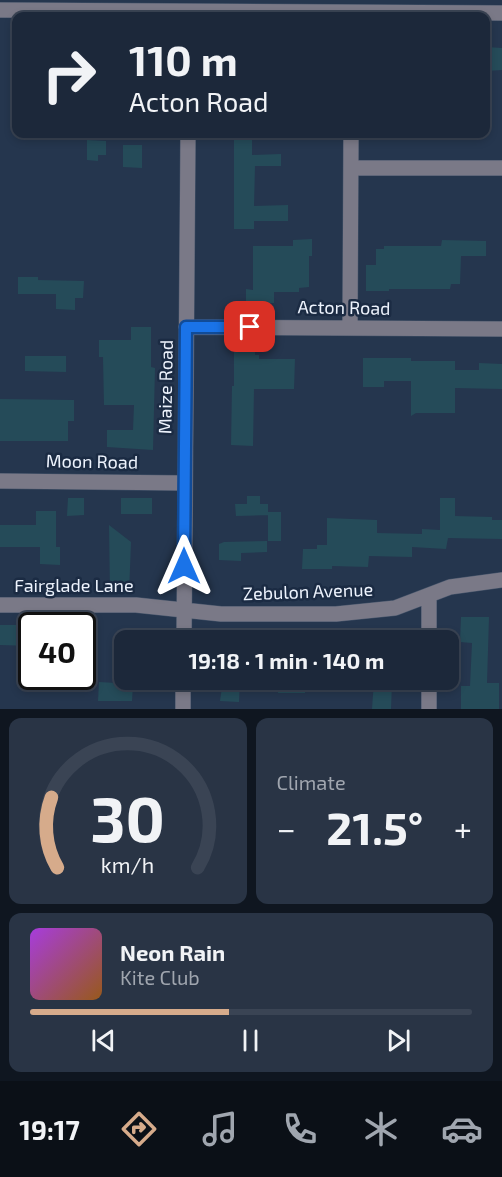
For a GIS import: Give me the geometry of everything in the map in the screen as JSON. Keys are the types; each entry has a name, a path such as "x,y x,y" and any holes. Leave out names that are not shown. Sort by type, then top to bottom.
{"street":[{"path":"0,10 188,9 286,12"},
{"name":"Maize Road","path":"184,630 188,138"},
{"path":"350,328 351,138"},
{"path":"351,168 502,168"},
{"name":"Acton Road","path":"186,327 502,329"},
{"name":"Moon Road","path":"0,481 184,483"},
{"name":"Zebulon Avenue","path":"183,610 221,614 336,614 395,608 450,587 502,580"},
{"path":"429,596 429,630"},
{"name":"Fairglade Lane","path":"0,605 136,605 183,610"},
{"path":"183,690 183,709"},
{"path":"429,690 429,709"}],"building":[{"path":"490,47 502,48 502,70 490,71"},
{"path":"234,138 252,138 252,155 281,154 281,166 255,166 254,206 288,205 288,221 254,221 254,229 234,229"},
{"path":"87,140 106,141 106,155 98,155 98,161 87,160"},
{"path":"123,145 142,145 142,168 123,167"},
{"path":"312,239 312,256 309,256 309,287 299,288 299,292 274,292 274,303 246,303 246,289 253,290 253,246 293,246 293,240"},
{"path":"442,240 486,241 486,256 461,256 460,284 451,284 450,289 366,291 366,265 376,265 376,249 384,249 384,246 441,246"},
{"path":"18,277 84,281 83,298 75,298 75,310 56,309 56,294 18,294"},
{"path":"131,327 151,327 151,367 155,368 153,450 107,447 107,430 133,430 134,405 104,405 103,357 99,357 99,340 131,340"},
{"path":"234,350 255,350 255,355 259,355 259,359 295,359 294,389 254,389 253,446 231,445"},
{"path":"25,356 66,356 66,372 25,371"},
{"path":"363,358 455,361 455,370 479,370 479,363 502,364 502,389 455,388 455,413 416,413 411,416 411,381 384,381 384,387 363,387"},
{"path":"0,399 74,400 74,421 68,421 68,441 0,441"},
{"path":"247,496 260,496 260,504 268,504 268,515 236,516 235,504 247,504"},
{"path":"68,498 84,498 84,515 67,516"},
{"path":"121,498 152,498 152,514 121,514"},
{"path":"440,498 455,498 455,516 492,517 492,520 502,520 502,539 448,538 446,549 412,547 412,557 369,556 368,567 332,566 332,569 302,569 303,549 317,549 317,545 327,545 327,518 377,520 377,533 422,534 422,529 440,530"},
{"path":"36,511 56,511 56,547 60,547 60,565 40,564 40,547 0,547 0,525 36,525"},
{"path":"268,512 281,512 281,541 268,541"},
{"path":"109,525 131,542 129,594 110,593"},
{"path":"267,541 267,552 241,553 241,561 219,560 219,544 224,542"},
{"path":"461,617 489,617 487,683 499,683 499,709 461,709 461,686 470,686 472,643 460,642"},
{"path":"0,625 18,625 18,646 0,645"},
{"path":"99,682 114,683 114,690 133,690 132,701 98,701"},
{"path":"222,690 240,690 239,702 220,701"},
{"path":"278,690 305,690 305,693 278,693"},
{"path":"373,690 392,690 391,709 372,709"}],"route":[{"path":"184,566 186,327 250,327"}]}
